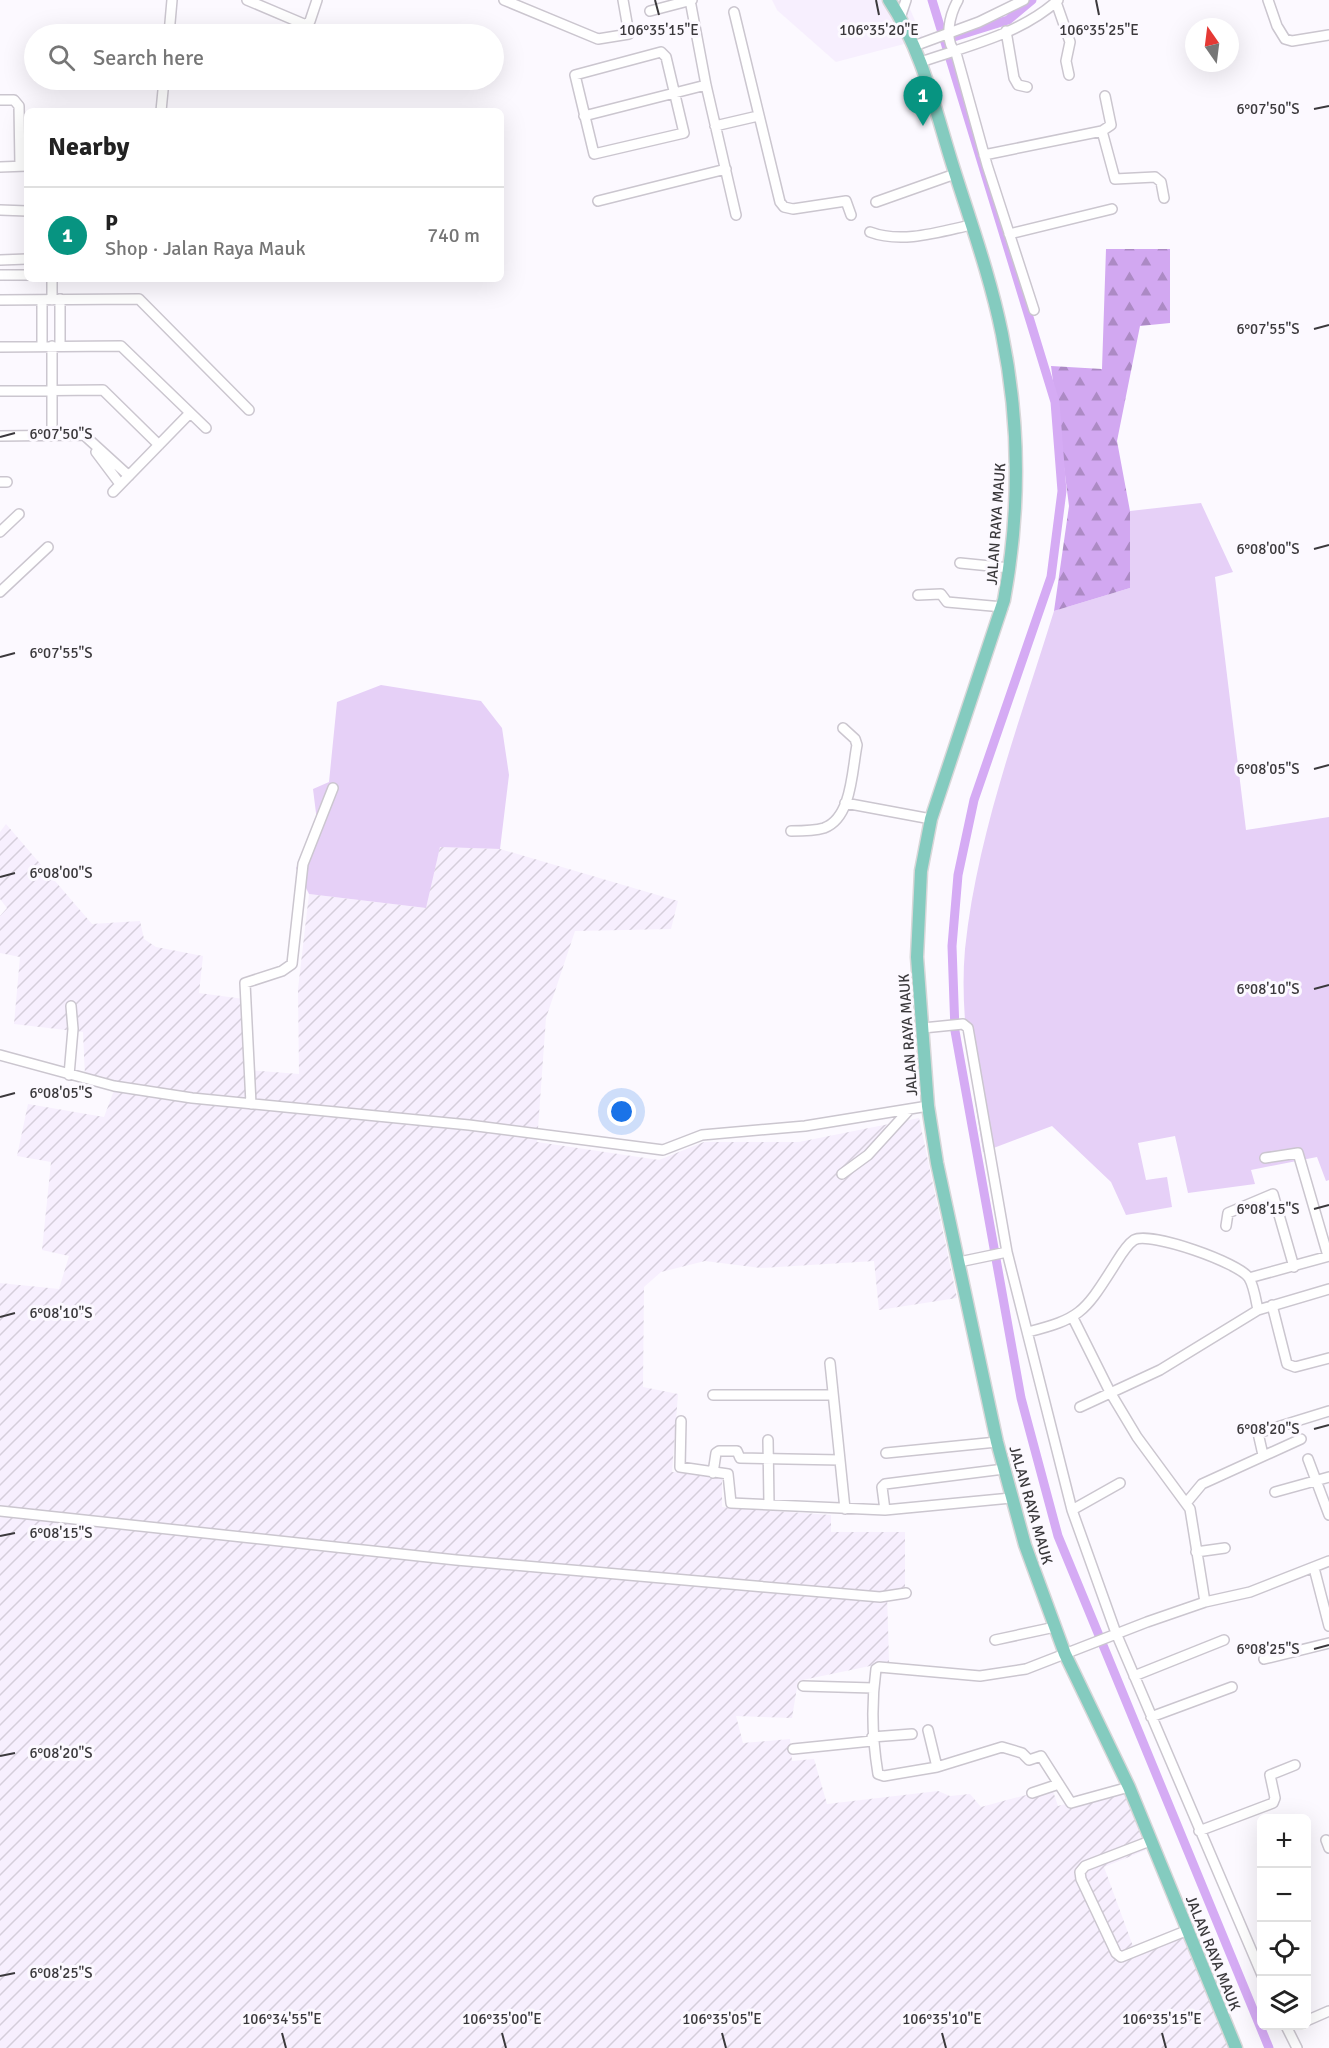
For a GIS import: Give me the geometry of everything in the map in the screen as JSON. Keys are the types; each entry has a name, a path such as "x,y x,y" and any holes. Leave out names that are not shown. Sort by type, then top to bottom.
{"main road":[{"name":"JALAN RAYA MAUK","path":"889,0 920,44 972,225 1002,335 1013,406 1017,467 1010,568 1003,607 932,819 919,896 917,957 926,1028 928,1106 938,1163 964,1261 997,1442 1011,1498 1055,1627 1069,1652 1129,1787 1236,2048"}],"street":[{"path":"170,24 172,0"},
{"path":"247,0 304,24"},
{"path":"307,24 317,0"},
{"path":"504,0 598,39 629,34 622,0"},
{"path":"650,11 666,4 691,0 706,85 736,214"},
{"path":"900,18 906,0"},
{"path":"958,0 947,36 1034,310"},
{"path":"920,44 947,36 1011,9 1024,0"},
{"path":"1268,0 1285,39 1292,41 1329,35"},
{"path":"924,61 1006,31 1039,15 1057,1 1070,42 1066,61 1069,75"},
{"path":"734,12 783,207 793,209 846,201 851,215"},
{"path":"1006,31 1014,78 1018,85 1027,87"},
{"path":"661,52 664,54 675,93 685,129 680,135 598,155 592,150 574,78 578,72 661,52"},
{"path":"584,116 706,85"},
{"path":"161,108 163,90"},
{"path":"984,155 1102,131 1111,125 1105,96"},
{"path":"0,100 14,100 19,106 24,166 0,167"},
{"path":"715,126 759,116"},
{"path":"1102,131 1115,179 1155,177 1161,182 1164,198"},
{"path":"597,201 726,169"},
{"path":"876,201 956,174"},
{"path":"1010,234 1112,209"},
{"path":"0,210 24,211"},
{"path":"870,232 880,236 920,236 972,225"},
{"path":"0,260 24,259"},
{"path":"0,274 24,275"},
{"path":"52,282 52,436"},
{"path":"0,300 139,299 249,410"},
{"path":"52,300 52,346"},
{"path":"0,347 121,346 206,428"},
{"path":"0,391 103,390 159,445"},
{"path":"113,492 190,413"},
{"path":"84,435 120,484"},
{"path":"0,436 84,435 129,476"},
{"path":"0,532 19,514"},
{"path":"0,592 48,547"},
{"path":"960,563 1010,568"},
{"path":"918,595 941,594 947,602 1003,607"},
{"path":"791,831 825,828 838,819 845,803 857,745 855,739 843,728"},
{"path":"251,1104 245,983 282,971 292,964 303,864 333,788"},
{"path":"845,803 932,819"},
{"path":"69,1075 73,1029 71,1006"},
{"path":"926,1028 959,1024 966,1025 968,1028 1003,1253 1028,1332 1072,1510 1113,1634 1134,1676 1198,1831 1257,1964"},
{"path":"0,1055 114,1086 251,1104 469,1125 663,1150 702,1135 805,1126 928,1106"},
{"path":"842,1174 868,1155 910,1109"},
{"path":"1250,1278 1329,1256 1298,1153 1265,1158"},
{"path":"1227,1226 1228,1213 1273,1194 1294,1267"},
{"path":"1028,1332 1073,1318 1098,1291 1121,1254 1137,1239 1143,1237 1178,1244 1233,1266 1250,1278 1258,1310"},
{"path":"964,1261 1003,1253"},
{"path":"1080,1407 1160,1370 1258,1310 1329,1289"},
{"path":"1272,1305 1287,1364 1295,1367 1329,1358"},
{"path":"1073,1318 1110,1392 1137,1437 1187,1502 1192,1517 1205,1602"},
{"path":"830,1363 845,1509"},
{"path":"713,1395 833,1395"},
{"path":"1263,1455 1258,1433 1329,1411"},
{"path":"681,1421 680,1467 729,1476 731,1503 885,1509 1011,1498"},
{"path":"768,1440 769,1504"},
{"path":"1187,1502 1202,1484 1301,1440"},
{"path":"886,1453 997,1442"},
{"path":"713,1473 718,1451 737,1450 740,1458 840,1460"},
{"path":"1308,1459 1329,1515"},
{"path":"885,1509 882,1487 885,1484 1004,1469"},
{"path":"1275,1492 1329,1477"},
{"path":"1072,1510 1120,1483"},
{"path":"0,1511 456,1560 880,1597 906,1593"},
{"path":"1196,1552 1225,1548"},
{"path":"1129,1787 1074,1803 1068,1802 1041,1756 1029,1760 1022,1753 1002,1746 937,1767 880,1775 872,1739 873,1688 876,1669 879,1667 980,1676 1026,1669 1113,1634 1205,1602 1250,1592 1329,1561"},
{"path":"1314,1568 1329,1626"},
{"path":"995,1640 1055,1627"},
{"path":"1134,1676 1224,1640"},
{"path":"1264,1659 1329,1643"},
{"path":"803,1686 873,1688"},
{"path":"1151,1717 1232,1687"},
{"path":"928,1730 937,1767"},
{"path":"793,1749 912,1734"},
{"path":"1198,1831 1270,1804 1275,1798 1271,1773 1295,1764"},
{"path":"1032,1793 1059,1784"},
{"path":"1150,1841 1085,1866 1080,1872 1081,1879 1116,1953 1121,1957 1188,1930"},
{"path":"1311,2019 1329,2011"},
{"path":"1291,2030 1297,2048"}],"shaded area":[{"path":"772,0 906,0 923,39 836,62 777,10"},
{"path":"1201,503 1233,572 1215,577 1246,830 1329,817 1329,1180 1326,1181 1317,1157 1251,1170 1255,1184 1188,1193 1175,1136 1138,1143 1146,1180 1167,1177 1172,1207 1126,1215 1111,1182 1052,1126 983,1152 965,1025 965,949 979,863 989,821 1054,611 1130,588 1130,511"},
{"path":"381,685 481,701 502,728 509,775 500,849 440,847 426,908 309,894 296,868 318,829 313,789 329,782 337,702"},
{"path":"6,824 92,924 140,921 144,939 156,947 203,956 199,993 244,999 249,1070 299,1074 298,989 309,894 425,908 440,847 500,849 678,901 671,929 575,931 546,1018 537,1142 659,1160 704,1142 799,1142 919,1118 957,1298 879,1310 874,1261 761,1268 705,1261 661,1272 644,1287 643,1387 678,1394 672,1472 722,1477 722,1507 831,1515 831,1532 905,1532 905,1589 887,1591 889,1662 798,1681 792,1718 736,1716 743,1743 790,1739 792,1761 814,1759 827,1804 938,1791 950,1796 970,1794 981,1807 1052,1788 1058,1806 1123,1789 1146,1850 1104,1867 1134,1949 1185,1925 1236,2048 0,2048 0,1283 59,1289 69,1256 42,1250 51,1162 17,1156 28,1104 104,1117 116,1085 85,1077 83,1032 14,1024 20,957 0,953 0,916 7,908 0,899 0,832"}],"green space":[{"path":"1106,249 1170,249 1170,323 1140,326 1117,441 1130,511 1130,588 1054,611 1069,506 1051,366 1102,369"}],"waterway":[{"path":"932,0 1055,402 1062,491 1051,577 974,800 958,875 952,946 955,1031 1021,1398 1058,1536 1269,2048"},
{"path":"944,40 1008,20 1032,0"}],"place":[{"name":"P","path":"923,126"}]}
